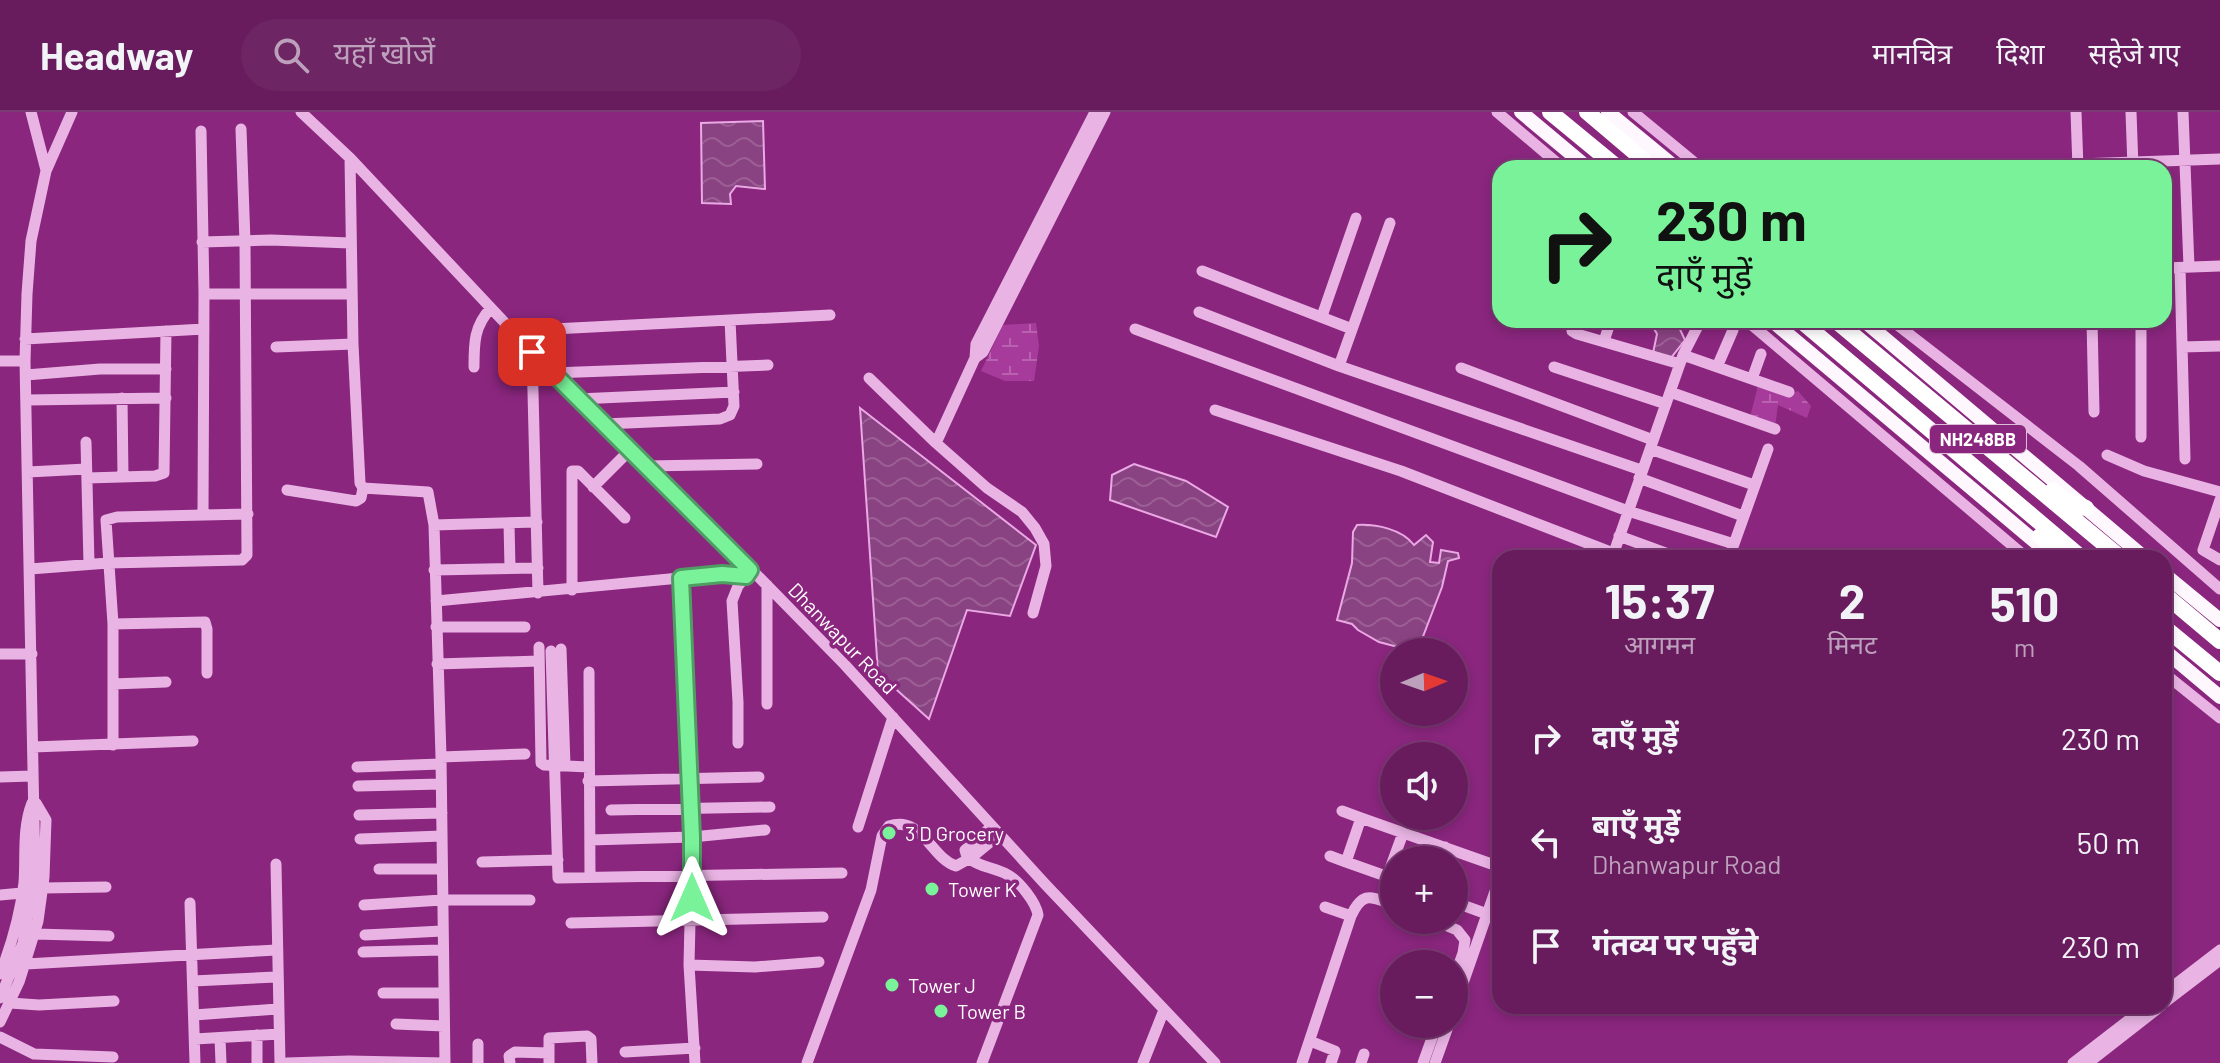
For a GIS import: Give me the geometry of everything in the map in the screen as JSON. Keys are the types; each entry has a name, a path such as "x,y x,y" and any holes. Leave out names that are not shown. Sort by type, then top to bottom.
{"highway":[{"path":"1550,112 1608,160"},
{"path":"1587,112 1644,160"},
{"name":"NH248BB","path":"1809,328 2072,550"},
{"name":"NH248BB","path":"1845,328 2111,550"},
{"path":"1957,421 1971,421 2063,499 2086,508"},
{"path":"1938,438 1954,461 2055,550"},
{"path":"2172,601 2220,641"},
{"path":"2172,634 2220,673"}],"main road":[{"path":"1521,112 1578,160"},
{"path":"1608,112 1666,160"},
{"path":"1781,328 2048,550"},
{"path":"1872,328 2136,550"},
{"path":"2172,581 2220,620"},
{"path":"2172,657 2220,697"}],"street":[{"path":"31,112 46,171"},
{"path":"0,1023 23,943 35,872 25,361 31,241 46,171 72,112"},
{"name":"Dhanwapur Road","path":"301,112 350,158 552,373 648,466 748,573 767,585 1215,1063"},
{"path":"1053,203 1095,112"},
{"path":"936,443 975,358 976,344 1105,112"},
{"path":"1497,112 1554,160"},
{"path":"1633,112 1691,160"},
{"path":"2076,112 2078,160"},
{"path":"2131,112 2133,160"},
{"path":"2183,112 2185,459"},
{"path":"30,569 108,563 242,560 247,555 245,242 241,129"},
{"path":"201,131 203,513"},
{"path":"287,490 356,501 361,498 363,488 359,474 353,344 350,158"},
{"path":"2172,161 2220,159"},
{"path":"1322,316 1356,218"},
{"path":"1339,366 1390,223"},
{"path":"202,242 350,243"},
{"path":"2172,268 2220,266"},
{"path":"1202,271 1352,329"},
{"path":"204,294 352,294"},
{"path":"474,367 476,331 479,321 491,308"},
{"path":"1199,312 1339,366 1640,474 1743,516"},
{"path":"514,331 830,315"},
{"path":"604,424 727,418 733,412 734,392 730,320"},
{"path":"1572,328 1577,334 1717,367 1789,392"},
{"path":"1604,341 1608,328"},
{"path":"1615,550 1681,359 1697,328"},
{"path":"1755,328 2018,550"},
{"path":"1901,328 2079,466 2220,589"},
{"path":"2092,328 2094,412"},
{"path":"2141,328 2141,437"},
{"path":"25,339 204,329"},
{"path":"1135,329 1628,511 1734,544"},
{"path":"1717,367 1733,330"},
{"path":"28,472 123,477 164,473 166,331"},
{"path":"276,347 353,344"},
{"path":"2182,347 2220,346"},
{"path":"532,352 538,593"},
{"path":"1752,379 1761,354"},
{"path":"0,361 25,361"},
{"path":"552,373 768,365"},
{"path":"1554,367 1775,429"},
{"path":"1461,368 1754,485"},
{"path":"26,375 100,369 166,369"},
{"path":"869,378 987,488 1022,512 1040,536 1046,566 1033,613"},
{"path":"578,399 734,392"},
{"path":"122,398 123,477"},
{"path":"27,400 166,398"},
{"path":"1215,410 1401,471 1598,550"},
{"path":"86,442 89,564"},
{"path":"1732,550 1768,449"},
{"path":"593,487 630,450"},
{"path":"2107,455 2144,471 2220,492"},
{"path":"648,466 757,464"},
{"path":"572,590 572,471 578,471 625,518"},
{"path":"287,1063 445,1063 434,525 428,492 363,488"},
{"path":"2196,568 2220,500"},
{"path":"113,745 113,624 106,520 203,513 248,514"},
{"path":"434,525 537,522"},
{"path":"509,523 510,568"},
{"path":"1619,536 1657,550"},
{"path":"2203,550 2220,560"},
{"path":"434,570 538,568"},
{"path":"436,601 748,573"},
{"path":"738,743 732,601 748,573"},
{"path":"681,578 692,837 689,965 695,1063"},
{"path":"767,585 767,704"},
{"path":"113,624 205,622 207,673"},
{"path":"436,627 525,627"},
{"path":"589,767 559,765 544,765 541,763 539,661 550,649 559,765 558,878 842,873"},
{"path":"0,654 32,654"},
{"path":"437,664 539,661"},
{"path":"589,672 590,877"},
{"path":"2172,679 2220,718"},
{"path":"113,684 166,682"},
{"path":"858,827 893,717"},
{"path":"33,747 193,741"},
{"path":"357,767 525,754"},
{"path":"0,777 32,776"},
{"path":"588,781 759,777"},
{"path":"358,786 441,784"},
{"path":"5,1001 26,964 43,888 46,820 34,799"},
{"path":"0,974 14,934 22,893 25,822 34,799"},
{"path":"611,810 770,807"},
{"path":"1342,811 1442,846"},
{"path":"359,815 442,813"},
{"path":"1346,862 1361,818"},
{"path":"807,1063 871,890 882,836 889,826 907,825 918,831 950,864 956,866 967,857 972,857 996,830"},
{"path":"590,840 692,837 765,830"},
{"path":"1399,846 1403,833"},
{"path":"360,839 442,836"},
{"path":"1468,855 1492,864"},
{"path":"1330,856 1380,874"},
{"path":"967,857 980,867 1000,871 1012,878 1033,902 1038,915 982,1063"},
{"path":"482,862 558,860"},
{"path":"276,864 280,1063"},
{"path":"379,869 442,869"},
{"path":"43,888 106,887"},
{"path":"0,895 22,893"},
{"path":"1302,1063 1358,901 1364,897 1380,900"},
{"path":"364,905 442,900 530,900"},
{"path":"1468,969 1492,900"},
{"path":"190,903 195,1063"},
{"path":"1325,907 1351,916"},
{"path":"1468,907 1487,914"},
{"path":"571,923 823,917"},
{"path":"365,935 442,931"},
{"path":"0,935 14,934"},
{"path":"35,934 109,936"},
{"path":"26,964 276,950"},
{"path":"363,952 442,950"},
{"path":"2172,987 2220,950"},
{"path":"2172,997 2220,960"},
{"path":"689,965 755,967 819,962"},
{"path":"193,981 276,977"},
{"path":"383,993 443,993"},
{"path":"5,1001 39,1005 114,1001"},
{"path":"194,1015 277,1009"},
{"path":"1143,1063 1164,1010"},
{"path":"2088,1063 2139,1014"},
{"path":"2074,1063 2148,1014"},
{"path":"396,1024 444,1026"},
{"path":"195,1039 279,1034"},
{"path":"257,1035 257,1063"},
{"path":"0,1037 34,1054 113,1057"},
{"path":"510,1063 511,1053 549,1058 548,1042 552,1037 590,1037 592,1063"},
{"path":"220,1038 221,1063"},
{"path":"1423,1063 1432,1038"},
{"path":"1435,1063 1444,1038"},
{"path":"1310,1041 1335,1051 1331,1063"},
{"path":"478,1044 478,1063"},
{"path":"625,1052 695,1048"}],"green space":[{"path":"1036,323 1039,346 1034,381 1005,381 981,371 1003,325"},
{"path":"1758,386 1790,394 1798,391 1811,406 1807,418 1778,405 1774,434 1749,421"}],"water":[{"path":"763,121 765,189 736,186 730,194 731,204 702,203 701,123"},
{"path":"1654,328 1679,328 1685,340 1670,359 1653,353 1657,334"},
{"path":"860,408 1036,545 1010,616 967,610 929,719 878,673"},
{"path":"1134,464 1186,481 1228,507 1216,537 1110,500 1112,475"},
{"path":"1357,525 1372,525 1403,535 1414,545 1426,535 1433,542 1430,562 1439,563 1441,550 1458,553 1459,558 1448,561 1442,587 1422,638 1380,638 1380,642 1352,624 1337,620 1352,563 1353,532"}],"place":[{"name":"3 D Grocery","path":"889,833"},
{"name":"Tower K","path":"932,889"},
{"name":"Tower J","path":"892,985"},
{"name":"Tower B","path":"941,1011"}],"route":[{"path":"532,352 750,570 746,576 722,574 681,578 692,898"}]}
